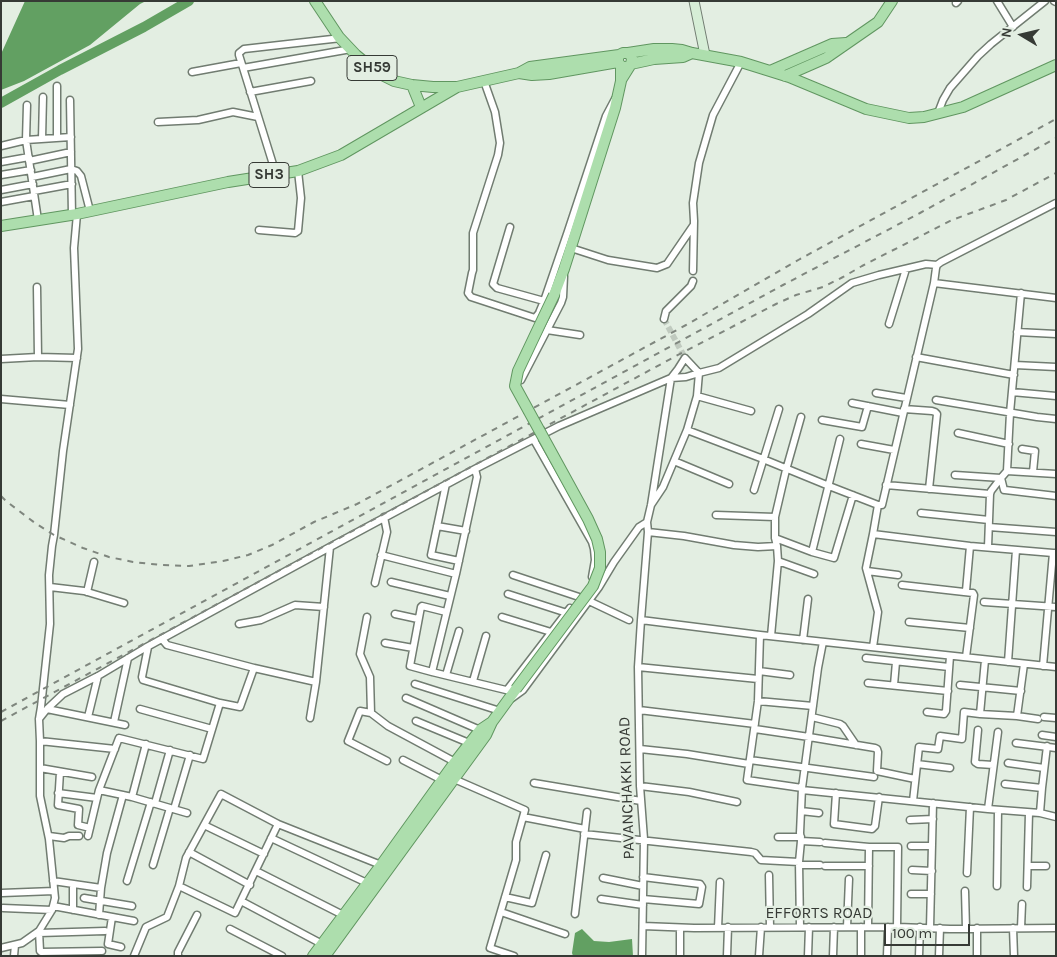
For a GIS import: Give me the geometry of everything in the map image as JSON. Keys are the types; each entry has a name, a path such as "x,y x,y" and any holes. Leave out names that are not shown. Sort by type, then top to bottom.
{"main road":[{"name":"SH59","path":"315,1 341,38 356,55 378,73 394,81 412,85 433,87 456,86"},
{"path":"694,1 704,56"},
{"path":"786,76 826,58 878,22 892,1"},
{"path":"770,71 832,44 847,43"},
{"path":"325,956 486,735 492,722 512,693 593,586 600,568 598,539 516,386 518,371 554,296 571,248 615,108 624,61 654,49 672,48 682,50 740,62 786,76 866,109 909,118 924,117 963,106 1056,65"},
{"name":"SH3","path":"1,226 74,215 228,182 298,171 341,155 456,86 519,73 532,75 549,74 624,61"},
{"path":"412,85 421,107"},
{"path":"313,956 469,743 480,730 492,722"}],"street":[{"path":"997,1 1013,27"},
{"path":"938,113 942,100 950,88 978,56 1045,1"},
{"path":"276,174 239,53 244,49 341,38"},
{"path":"192,72 351,49"},
{"path":"693,271 693,203 699,163 713,115 740,62"},
{"path":"250,92 311,80"},
{"path":"484,81 495,112 500,143 498,155 473,233 473,270 468,293 471,297 535,318 544,301 606,116 618,94"},
{"path":"57,86 57,138"},
{"path":"42,139 43,97"},
{"path":"1,948 22,944 39,932 52,908 55,898 48,836 40,796 39,719 50,624 49,575 52,546 62,451 78,348 70,100"},
{"path":"27,105 26,140 38,220"},
{"path":"158,122 198,120 234,112 258,117"},
{"path":"1,146 26,140 71,137"},
{"path":"1,162 71,152"},
{"path":"1,202 33,184 71,169 77,171 81,176 90,211"},
{"path":"259,230 295,233 298,231 302,198 298,171"},
{"path":"1,175 33,184"},
{"path":"1,190 33,184 72,184"},
{"path":"687,430 763,459 786,470 882,505 936,268 941,262 1056,203"},
{"path":"571,248 608,260 657,268 667,264 694,225"},
{"path":"510,227 493,284 497,288 544,301"},
{"path":"39,719 63,694 384,517 559,426 671,378 686,377 719,368 808,314 852,284 879,275 926,264 938,265"},
{"path":"521,380 563,299 564,269"},
{"path":"889,324 906,269"},
{"path":"664,319 666,311 691,286 693,281"},
{"path":"934,282 1056,298"},
{"path":"37,287 38,357"},
{"path":"988,547 990,494 1008,471 1010,413 1021,293"},
{"path":"547,330 580,335"},
{"path":"1017,332 1056,334"},
{"path":"1,359 38,357 77,358"},
{"path":"916,357 1014,375"},
{"path":"446,612 421,606 410,666 512,693 523,690 639,527 647,522 671,378 685,358 699,373 697,396 687,430 674,462 663,487 651,505"},
{"path":"1015,365 1056,367"},
{"path":"1012,392 1056,396"},
{"path":"876,393 906,398"},
{"path":"697,396 751,411"},
{"path":"1,399 70,405"},
{"path":"936,400 1037,418 1056,419"},
{"path":"852,403 904,411 932,411 937,414 929,489"},
{"path":"822,420 862,428 868,406"},
{"path":"754,490 779,409"},
{"path":"771,636 778,561 775,517 801,417"},
{"path":"958,433 1009,444"},
{"path":"812,552 840,439"},
{"path":"512,693 551,632 579,597 592,577 595,560 594,548 589,536 534,440"},
{"path":"862,444 894,450"},
{"path":"1022,449 1035,451 1033,472"},
{"path":"674,462 730,484"},
{"path":"432,672 466,530 477,478 475,469"},
{"path":"1008,471 1056,474"},
{"path":"955,475 1001,478"},
{"path":"1001,478 1004,490 1056,496"},
{"path":"446,484 431,555 459,562"},
{"path":"886,485 990,494"},
{"path":"775,538 834,558 853,495"},
{"path":"873,647 878,612 867,565 878,504"},
{"path":"921,514 1056,532"},
{"path":"716,515 775,517"},
{"path":"375,583 387,532 384,517"},
{"name":"PAVANCHAKKI ROAD","path":"642,956 644,839 640,786 638,667 648,532 647,522"},
{"path":"437,526 466,530"},
{"path":"648,532 734,545 777,546"},
{"path":"873,534 970,546 1054,553 1052,606 1043,666"},
{"path":"966,591 970,546"},
{"path":"310,718 316,682 330,547"},
{"path":"1008,662 1016,550"},
{"path":"381,555 456,574"},
{"path":"778,561 814,574"},
{"path":"87,592 94,562"},
{"path":"867,571 898,575"},
{"path":"513,575 579,597"},
{"path":"391,582 450,596"},
{"path":"902,585 973,593 966,658"},
{"path":"50,586 87,592 124,603"},
{"path":"508,594 566,613"},
{"path":"803,640 808,600"},
{"path":"588,601 629,620"},
{"path":"984,602 1052,606"},
{"path":"239,624 260,620 296,605 324,608"},
{"path":"395,614 418,619"},
{"path":"367,617 360,654 370,677 371,714"},
{"path":"502,617 551,632"},
{"path":"640,620 803,640 1056,667"},
{"path":"909,622 970,628"},
{"path":"446,675 459,631"},
{"path":"760,635 758,701 747,780 836,793 1056,816"},
{"path":"473,682 486,636"},
{"path":"162,639 167,645 316,682"},
{"path":"800,927 799,863 802,789 823,642"},
{"path":"385,643 413,648"},
{"path":"148,647 143,680 220,703 240,707 254,668"},
{"path":"927,712 946,713 950,656"},
{"path":"114,722 128,658"},
{"path":"866,658 950,667"},
{"path":"980,714 985,660"},
{"path":"894,685 896,662"},
{"path":"1017,716 1024,664"},
{"path":"638,667 758,679"},
{"path":"759,671 790,676"},
{"path":"88,717 98,676"},
{"path":"868,683 948,691"},
{"path":"415,684 500,711"},
{"path":"960,684 1021,691"},
{"path":"406,698 480,730"},
{"path":"758,701 813,706"},
{"path":"88,836 99,790 118,739 121,738 203,759 220,703"},
{"path":"47,709 125,724"},
{"path":"140,709 212,729"},
{"path":"639,710 755,727 877,749 877,771 915,779"},
{"path":"387,761 348,741 358,712 371,714 388,726 455,762"},
{"path":"913,801 919,748 938,749 940,736 962,739 964,712 1056,718"},
{"path":"812,718 844,726 856,745"},
{"path":"416,721 469,743"},
{"path":"978,730 974,762 993,765"},
{"path":"988,809 998,732"},
{"path":"1042,735 1056,737"},
{"path":"40,741 115,750"},
{"path":"1016,743 1056,748"},
{"path":"132,797 146,744"},
{"path":"1040,813 1047,746"},
{"path":"640,749 874,777"},
{"path":"126,881 170,750"},
{"path":"154,865 190,755"},
{"path":"403,760 442,780"},
{"path":"1008,763 1044,768"},
{"path":"917,764 950,768"},
{"path":"40,768 92,777"},
{"path":"60,772 58,805 80,809 78,826 90,828"},
{"path":"454,779 525,810 516,842 516,860 490,948 514,956"},
{"path":"534,783 641,801"},
{"path":"1005,784 1042,788"},
{"path":"640,786 689,792 737,802"},
{"path":"99,790 132,797 187,813"},
{"path":"58,793 97,798"},
{"path":"836,793 834,824 872,829 875,826 879,797"},
{"path":"134,956 146,927 167,917 179,886 184,862 221,794 278,824 381,865"},
{"path":"99,915 101,888 108,850 123,795"},
{"path":"930,928 933,803"},
{"path":"967,872 970,807"},
{"path":"997,886 998,810"},
{"path":"801,811 819,813"},
{"path":"575,914 587,812"},
{"path":"1028,887 1029,813"},
{"path":"523,817 585,832 753,852 763,861 822,866 869,866"},
{"path":"910,820 933,819"},
{"path":"179,886 233,912 237,912 278,824"},
{"path":"204,825 264,854"},
{"path":"48,836 64,838 79,836"},
{"path":"778,837 869,847 898,847 897,927"},
{"path":"271,838 367,883"},
{"path":"911,846 932,846"},
{"path":"861,956 865,927 869,847"},
{"path":"189,852 250,885"},
{"path":"505,897 533,903 546,855"},
{"path":"1028,866 1046,866"},
{"path":"912,870 932,871"},
{"path":"256,871 343,915"},
{"path":"768,875 770,927"},
{"path":"601,899 699,904 702,887 700,884 643,877"},
{"path":"603,878 643,886"},
{"path":"847,927 849,879"},
{"path":"53,881 101,888"},
{"path":"718,928 720,882"},
{"path":"73,910 74,884"},
{"path":"2,894 54,891"},
{"path":"964,891 966,928"},
{"path":"911,894 931,894"},
{"path":"84,898 132,906"},
{"path":"241,901 322,944"},
{"path":"1021,928 1022,904"},
{"path":"3,908 73,910 134,921"},
{"path":"501,912 564,934"},
{"path":"178,956 178,952 197,915"},
{"path":"112,917 107,943 121,947"},
{"name":"EFFORTS ROAD","path":"643,926 680,928 1056,928"},
{"path":"727,956 728,927"},
{"path":"759,956 761,927"},
{"path":"808,927 808,956"},
{"path":"833,956 834,927"},
{"path":"887,956 888,927"},
{"path":"680,928 680,956"},
{"path":"919,956 920,928"},
{"path":"939,956 940,928"},
{"path":"977,928 977,956"},
{"path":"1013,928 1014,956"},
{"path":"230,929 282,956"},
{"path":"39,932 105,931"},
{"path":"39,932 41,952 102,951"},
{"path":"14,956 15,945"}],"shaded area":[{"path":"25,1 146,1 90,45 24,81 1,90 1,54"},
{"path":"582,929 594,941 609,942 632,939 633,956 573,956 575,933"}],"waterway":[{"path":"1,103 189,1"}],"tunnel":[{"path":"664,319 685,358"}],"railway":[{"path":"1,496 35,523 54,535 109,557 133,562 189,566 248,555 272,545 314,522 357,504 686,325 800,259 1056,119"},
{"path":"1,712 1056,138"},
{"path":"1,721 676,356 776,304 796,295 823,287 952,220 1006,200 1056,173"}]}
